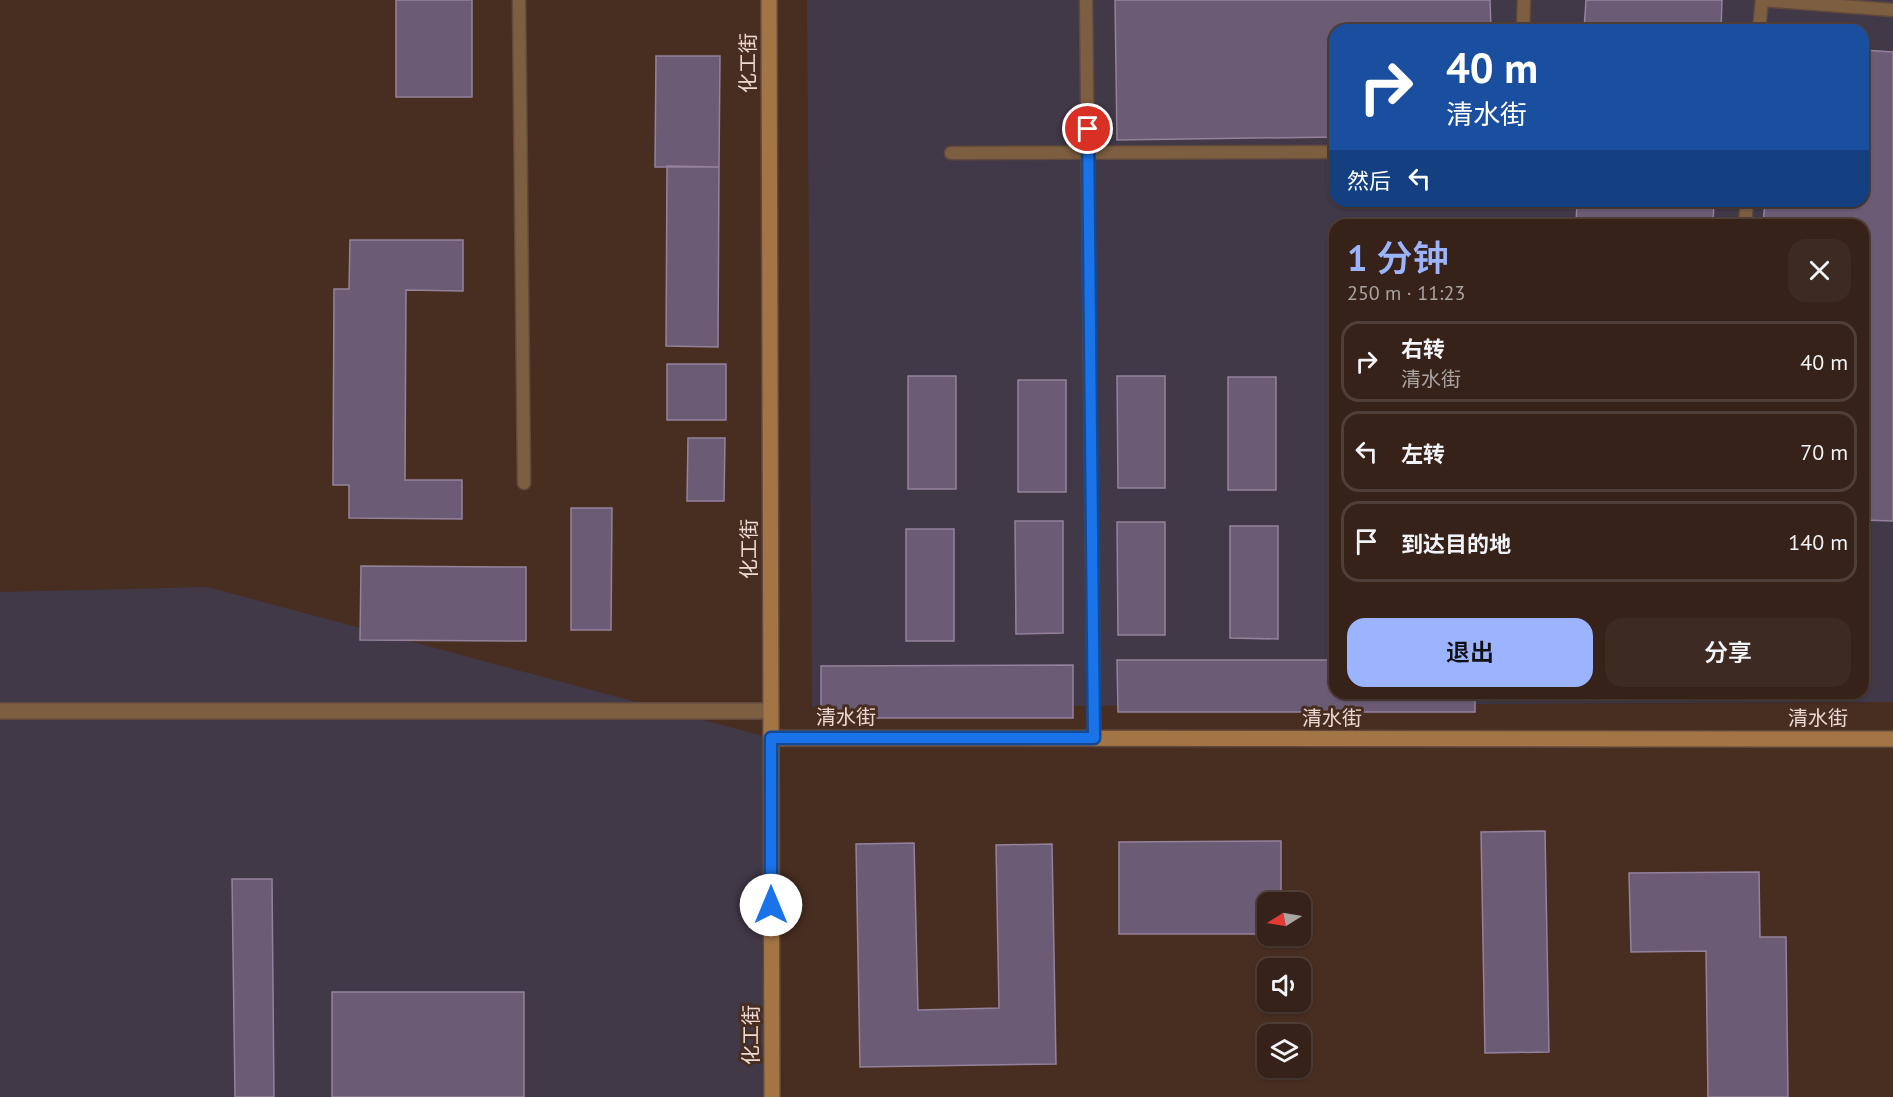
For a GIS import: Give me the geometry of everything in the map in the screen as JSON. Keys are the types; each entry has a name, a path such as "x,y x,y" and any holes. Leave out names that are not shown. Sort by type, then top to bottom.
{"street":[{"name":"化工街","path":"769,0 772,1097"},
{"path":"0,711 771,711"},
{"name":"清水街","path":"771,738 1893,739"}],"lane":[{"path":"519,0 525,483"},
{"path":"1086,0 1094,738"},
{"path":"1523,24 1524,0"},
{"path":"1760,24 1762,0 1893,10"},
{"path":"951,153 1329,152"}],"shaded area":[{"path":"807,0 1893,0 1893,702 812,707"},
{"path":"207,587 771,738 773,1097 0,1097 0,592"}],"building":[{"path":"396,0 472,0 472,97 396,97"},
{"path":"1115,0 1490,0 1491,24 1329,24 1329,137 1117,140"},
{"path":"1586,0 1722,0 1721,24 1584,24"},
{"path":"1869,50 1893,52 1893,521 1869,520 1869,219 1764,219 1764,207 1869,207"},
{"path":"656,56 720,56 719,167 655,167"},
{"path":"667,166 719,167 718,347 666,346"},
{"path":"1577,207 1714,207 1713,219 1576,219"},
{"path":"350,240 463,240 463,291 406,290 405,480 462,480 462,519 349,518 349,485 333,485 334,289 349,289"},
{"path":"667,364 726,364 726,420 667,420"},
{"path":"908,376 956,376 956,489 908,489"},
{"path":"1117,376 1165,376 1165,488 1118,488"},
{"path":"1228,377 1276,377 1276,490 1228,490"},
{"path":"1018,380 1066,380 1066,492 1018,492"},
{"path":"688,438 725,438 724,501 687,501"},
{"path":"571,508 612,508 611,630 571,630"},
{"path":"1015,521 1063,521 1063,633 1016,634"},
{"path":"1117,522 1165,522 1165,635 1118,635"},
{"path":"1230,526 1278,526 1278,639 1230,638"},
{"path":"906,529 954,529 954,641 906,641"},
{"path":"361,566 526,567 526,641 360,640"},
{"path":"1117,660 1329,660 1329,699 1475,699 1475,712 1118,712"},
{"path":"1073,665 1073,718 821,718 821,666"},
{"path":"1545,831 1549,1052 1485,1053 1481,832"},
{"path":"1281,841 1281,892 1257,892 1257,934 1119,934 1119,842"},
{"path":"914,843 918,1010 999,1008 996,845 1052,844 1056,1064 860,1067 856,844"},
{"path":"1759,872 1760,937 1786,937 1788,1097 1708,1097 1706,951 1631,952 1629,873"},
{"path":"232,879 272,879 274,1097 235,1097"},
{"path":"332,992 524,992 524,1097 332,1097"}],"route":[{"path":"771,905 771,738 1094,738 1088,129"}]}
